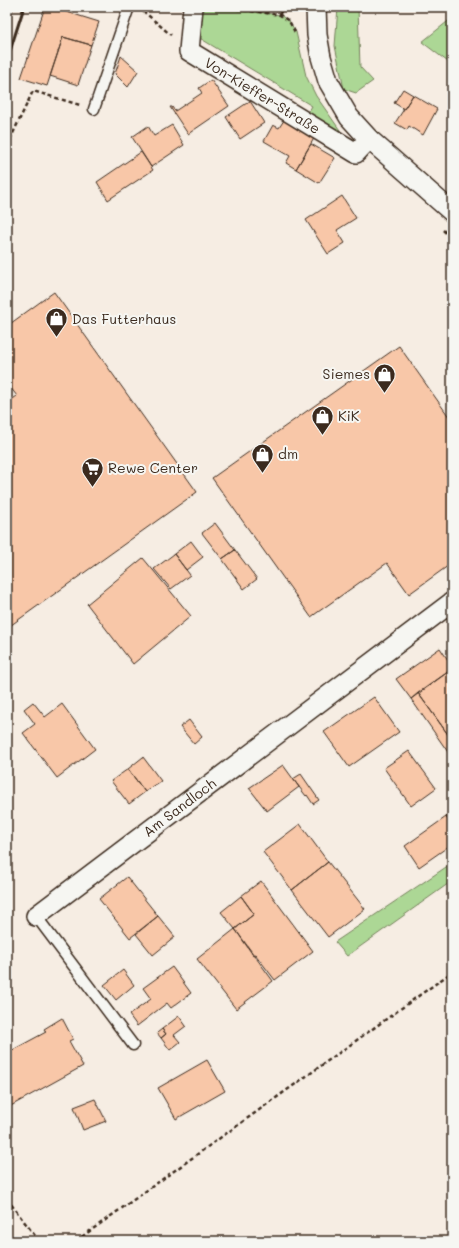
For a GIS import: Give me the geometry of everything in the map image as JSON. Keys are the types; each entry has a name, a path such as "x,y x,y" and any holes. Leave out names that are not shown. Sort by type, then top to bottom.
{"street":[{"name":"Von-Kieffer-Straße","path":"193,7 190,51 356,153 369,140"},
{"path":"316,7 317,35 321,58 328,81 349,117 369,140 452,212"},
{"name":"Am Sandloch","path":"36,916 452,602"}],"lane":[{"path":"94,109 129,7"},
{"name":"Am Sandloch","path":"36,916 133,1045"}],"path":[{"path":"138,7 190,51"},
{"path":"223,7 280,14 289,21 296,32 297,40"},
{"path":"280,14 282,7"},
{"path":"7,146 32,91 94,109"},
{"path":"76,1241 452,972"},
{"path":"7,1199 39,1241"}],"green space":[{"path":"203,7 223,7 280,15 289,21 296,32 306,76 316,96 356,153 303,121 312,106 198,37 199,10"},
{"path":"338,7 358,7 360,67 373,81 356,93 344,89 335,46"},
{"path":"452,18 452,65 422,42"},
{"path":"452,863 452,881 347,956 335,942"}],"building":[{"path":"45,7 51,7 99,22 91,45 63,37 47,86 21,78"},
{"path":"63,37 91,45 78,85 50,76"},
{"path":"121,56 138,71 128,87 115,74"},
{"path":"211,80 229,106 188,134 170,107 172,107 175,111 202,93 199,88"},
{"path":"403,89 413,95 404,109 394,103"},
{"path":"413,95 437,109 423,135 409,126 407,130 395,123"},
{"path":"250,101 264,123 240,139 226,117"},
{"path":"286,117 316,135 296,169 286,163 290,156 264,141 273,125 279,128"},
{"path":"172,125 184,145 151,167 132,137 148,126 154,136"},
{"path":"311,144 335,158 319,183 296,169"},
{"path":"141,152 153,170 108,200 97,182"},
{"path":"342,196 356,218 337,230 345,243 328,254 306,220"},
{"path":"54,292 197,492 7,628 7,403 17,396 7,383 7,326"},
{"path":"399,346 452,421 452,563 409,594 387,563 311,617 212,478"},
{"path":"215,523 235,550 222,559 202,533"},
{"path":"191,541 203,557 186,570 174,554"},
{"path":"235,550 257,579 244,589 222,559"},
{"path":"174,554 190,575 171,589 154,569"},
{"path":"143,558 191,616 133,664 87,604"},
{"path":"440,648 452,666 452,669 411,699 396,679"},
{"path":"452,669 452,740 418,693"},
{"path":"418,693 452,740 452,753 450,755 411,699"},
{"path":"374,697 399,732 349,767 324,732"},
{"path":"33,702 45,717 62,704 95,749 57,778 23,733 35,724 24,709"},
{"path":"189,720 202,737 194,744 180,727"},
{"path":"409,751 436,788 411,806 384,768"},
{"path":"143,757 161,781 145,792 128,769"},
{"path":"283,765 299,787 267,811 249,788"},
{"path":"128,769 145,792 129,804 111,781"},
{"path":"301,774 319,800 313,804 293,779"},
{"path":"452,814 452,825 446,817"},
{"path":"446,817 452,825 452,844 419,867 405,846"},
{"path":"300,824 328,862 292,890 263,852"},
{"path":"328,862 365,909 328,937 292,890"},
{"path":"127,877 158,916 130,938 99,899"},
{"path":"261,881 313,951 275,980 255,954 253,955 235,929 254,914 241,896"},
{"path":"241,896 254,914 235,929 221,912"},
{"path":"158,916 175,937 153,955 136,934"},
{"path":"235,929 273,981 236,1009 197,959"},
{"path":"172,967 191,993 171,1008 167,1003 137,1026 129,1015 151,999 143,988"},
{"path":"123,970 134,985 116,1000 104,985"},
{"path":"179,1016 186,1026 174,1035 180,1042 170,1050 161,1038 166,1034 162,1029"},
{"path":"62,1018 73,1039 69,1041 83,1066 7,1108 7,1053 46,1032 44,1029"},
{"path":"162,1029 166,1034 161,1038 157,1033"},
{"path":"207,1060 225,1091 176,1119 158,1088"},
{"path":"95,1099 106,1121 83,1130 74,1107"}],"railway":[{"path":"7,22 12,7"},
{"path":"7,60 24,7"}],"place":[{"name":"Das Futterhaus","path":"57,338"},
{"name":"Siemes","path":"385,394"},
{"name":"KiK","path":"323,436"},
{"name":"dm","path":"262,474"},
{"name":"Rewe Center","path":"92,488"}]}
